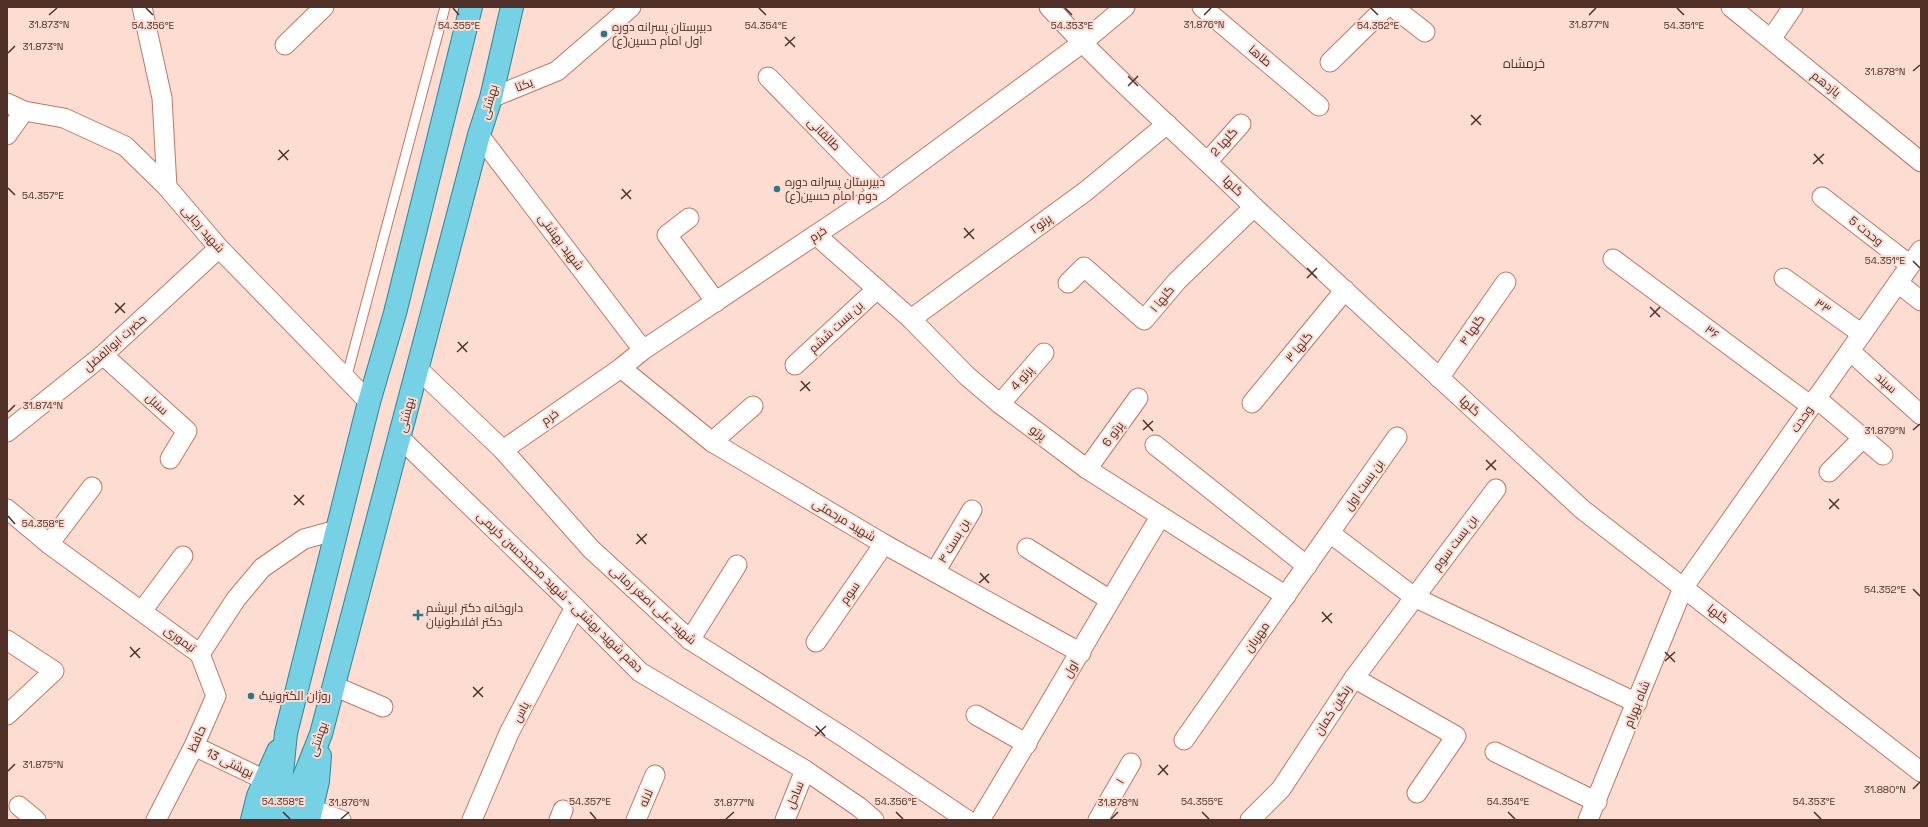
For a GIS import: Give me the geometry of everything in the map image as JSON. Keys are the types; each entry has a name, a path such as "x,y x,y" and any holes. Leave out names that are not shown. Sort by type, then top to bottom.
{"main road":[{"path":"271,820 281,783 286,733 369,402 395,312 471,7"},
{"name":"بهشتی","path":"290,820 298,792 321,734 479,135 491,98 512,7"},
{"path":"252,820 258,796 286,733"},
{"path":"310,814 318,781 321,734"}],"street":[{"path":"142,7 162,98 167,187"},
{"path":"285,46 324,7"},
{"name":"یکتا","path":"491,98 557,71 631,7"},
{"name":"گلها","path":"1048,7 1082,43 1208,161 1254,207 1346,290 1439,378 1583,510 1921,772"},
{"name":"خرم","path":"503,450 621,368 644,350 880,192 1082,43 1125,7"},
{"name":"طاها","path":"1202,7 1319,106"},
{"path":"1330,62 1386,7"},
{"path":"1393,7 1425,32"},
{"name":"یازدهم","path":"1731,7 1921,162"},
{"path":"1772,39 1792,7"},
{"name":"طالقانی","path":"768,77 880,192"},
{"path":"7,135 15,107"},
{"name":"شهید رجایی","path":"15,107 64,118 125,146 167,187 219,248 369,402"},
{"name":"پرتو۲","path":"910,319 1086,191 1167,124"},
{"name":"گلها 2","path":"1208,161 1241,124"},
{"name":"شهید بهشتی","path":"479,135 644,350"},
{"name":"5 وحدت","path":"1822,197 1916,258"},
{"name":"گلها ۱","path":"1068,283 1084,267 1144,320 1177,281 1254,207"},
{"path":"689,218 667,235 716,302"},
{"name":"پرتو","path":"816,235 910,319 967,376 1000,404 1087,469 1286,596"},
{"name":"حضرت ابوالفضل","path":"7,432 103,355 219,248"},
{"name":"وحدت","path":"1683,588 1916,258"},
{"name":"۳۶","path":"1613,259 1814,402 1863,438 1883,455"},
{"name":"۳۳","path":"1784,278 1862,334"},
{"name":"گلها ۴","path":"1439,378 1506,282"},
{"path":"1898,283 1921,301"},
{"name":"بن بست ششم","path":"794,365 877,289"},
{"name":"گلها ۳","path":"1252,403 1346,290"},
{"name":"سپند","path":"1850,351 1921,415"},
{"name":"پرتو 4","path":"1000,404 1044,353"},
{"name":"سنبل","path":"103,355 187,431 170,459"},
{"name":"شهید مرحمتی","path":"621,368 712,442 884,544 1081,653"},
{"name":"شهید علی اصغر زمانی","path":"418,369 503,450 591,549 690,640 845,738 967,820"},
{"name":"پرتو 6","path":"1087,469 1138,398"},
{"path":"712,442 753,406"},
{"name":"بن بست اول","path":"1330,533 1398,437"},
{"name":"دهم شهید بهشتی - شهید محمدحسن کریمی","path":"400,438 576,607 640,672 805,770 859,807 874,820"},
{"path":"1830,472 1863,438"},
{"path":"1155,445 1307,566"},
{"path":"49,544 92,487"},
{"name":"بن بست سوم","path":"1414,597 1496,490"},
{"name":"تیموری","path":"7,509 49,544 200,654 236,599 262,568 304,539 337,530"},
{"name":"بن بست ۴","path":"935,572 972,510"},
{"name":"اول","path":"980,820 1027,744 1160,517"},
{"path":"1330,533 1414,597 1637,703"},
{"name":"مهربان","path":"1184,740 1330,533"},
{"name":"سوم","path":"816,642 884,544"},
{"path":"1027,548 1110,600"},
{"path":"142,611 183,556"},
{"path":"690,640 737,565"},
{"name":"شاه بهرام","path":"1588,820 1597,802 1683,588"},
{"name":"رنگین کمان","path":"1250,820 1281,789 1354,678 1414,597"},
{"name":"یاس","path":"472,820 509,734 576,607"},
{"path":"7,640 54,671 7,714"},
{"name":"حافظ","path":"156,820 194,746 216,696 200,654"},
{"path":"1354,678 1456,736 1417,793"},
{"path":"334,686 383,707"},
{"path":"976,715 1027,744"},
{"name":"بهشتی 13","path":"194,746 265,780"},
{"path":"1495,752 1597,802"},
{"name":"۱","path":"1098,820 1131,763"},
{"name":"ساحل","path":"785,820 805,770"},
{"name":"لاله","path":"636,820 655,775"},
{"path":"20,806 36,820"},
{"path":"310,814 341,820"}],"lane":[{"path":"346,379 445,7"}],"place":[{"name":"دبیرستان پسرانه دوره اول امام حسین(ع)","path":"604,34"},
{"name":"دبیرستان پسرانه دوره دوم امام حسین(ع)","path":"777,189"},
{"name":"داروخانه دکتر ابریشم دکتر افلاطونیان","path":"418,615"},
{"name":"روژان الکترونیک","path":"251,696"}],"district":[{"name":"خرمشاه","path":"1524,63"}]}
